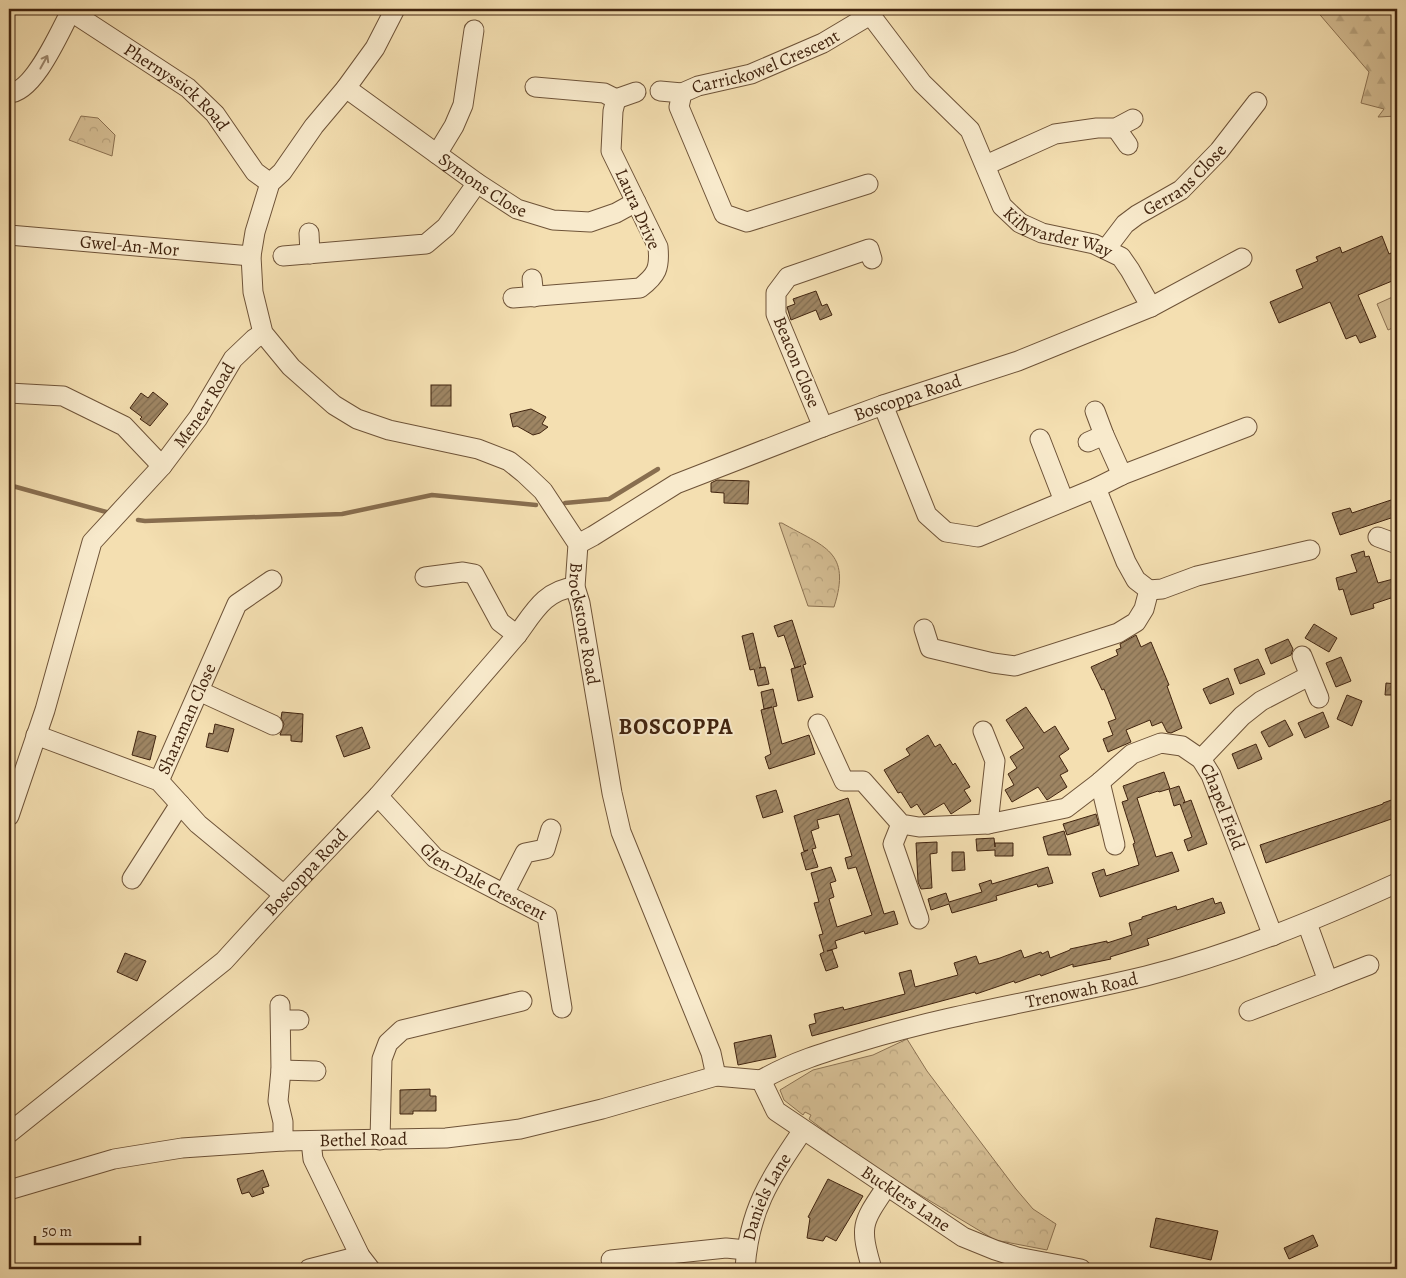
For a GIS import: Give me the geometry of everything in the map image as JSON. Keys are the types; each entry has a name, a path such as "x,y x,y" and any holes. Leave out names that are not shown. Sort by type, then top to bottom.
{"street":[{"path":"263,333 253,292 251,256 255,232 270,183 282,172 314,126 346,88 375,48 395,9"},
{"path":"9,93 14,93 30,81 40,69 69,10"},
{"name":"Phernyssick Road","path":"69,10 188,88 215,114 255,172 270,183"},
{"name":"Carrickowel Crescent","path":"856,181 747,222 724,214 679,107 682,93 698,86 751,74 824,43 868,12"},
{"name":"Killyvarder Way","path":"868,12 922,83 970,130 1002,206 1020,223 1042,234 1094,244 1121,257 1150,307"},
{"path":"437,154 454,126 463,105 474,30"},
{"path":"535,87 604,93 616,99 636,92"},
{"name":"Symons Close","path":"346,88 477,183 517,209 553,220 590,222 616,213 636,202"},
{"path":"660,91 682,93"},
{"name":"Laura Drive","path":"513,298 533,288 640,288 653,278 659,261 658,247 611,150 613,111 616,99"},
{"name":"Gerrans Close","path":"1106,249 1125,224 1181,190 1219,151 1257,102"},
{"path":"986,165 1055,134 1097,128 1116,128 1133,119"},
{"path":"1116,128 1128,145"},
{"path":"283,256 426,244 446,227 477,183"},
{"path":"309,233 310,254"},
{"name":"Gwel-An-Mor","path":"9,235 251,256"},
{"name":"Beacon Close","path":"823,427 776,314 776,293 788,277 869,249 872,259"},
{"name":"Boscoppa Road","path":"578,544 676,484 883,405 1018,361 1150,307 1242,258"},
{"name":"Menear Road","path":"9,816 76,603 92,542 162,466 198,418 233,359 263,333"},
{"name":"Brockstone Road","path":"263,333 291,367 334,405 357,419 389,430 478,449 509,460 543,491 578,544 575,587 580,602 612,793 621,832 711,1053 716,1076"},
{"path":"9,393 63,396 124,426 162,466"},
{"path":"883,405 927,515 946,532 978,537 1096,488 1122,475 1247,427"},
{"path":"1095,411 1096,439 1122,475"},
{"path":"1040,439 1055,457 1064,501"},
{"path":"1096,488 1136,580 1149,590 1162,589 1196,576 1300,547"},
{"path":"1378,537 1397,544"},
{"path":"425,577 463,572 474,574 500,622 517,634"},
{"name":"Sharaman Close","path":"36,735 159,782 237,604 272,580"},
{"name":"Boscoppa Road","path":"9,1133 224,961 378,796 538,607 551,594 562,588 575,587"},
{"path":"924,629 930,648 993,663 1015,666 1118,633 1136,622 1144,609 1149,590"},
{"path":"1302,656 1319,698"},
{"path":"1201,759 1242,716 1261,701 1309,676"},
{"path":"199,692 273,724"},
{"path":"818,724 844,780 863,781 901,824 893,844 919,919"},
{"path":"983,731 995,761 988,824"},
{"name":"Chapel Field","path":"901,824 919,827 988,824 1066,808 1132,754 1160,743 1182,746 1201,759 1211,775 1273,936"},
{"path":"159,782 198,824 284,895"},
{"path":"1100,782 1114,845"},
{"name":"Glen-Dale Crescent","path":"378,796 436,858 547,916 562,1008"},
{"path":"132,880 180,804"},
{"path":"504,894 525,853 545,849 551,828"},
{"name":"Trenowah Road","path":"762,1080 780,1069 806,1058 904,1028 1145,976 1192,964 1307,923 1397,883"},
{"path":"1307,923 1328,981"},
{"path":"1249,1011 1369,965"},
{"path":"380,1140 382,1059 388,1044 402,1030 516,1008"},
{"path":"283,1141 283,1122 278,1101 287,1015"},
{"path":"281,1070 316,1071"},
{"path":"716,1076 762,1080"},
{"name":"Bethel Road","path":"9,1190 114,1159 182,1148 283,1141 446,1138 520,1129 602,1109 716,1076"},
{"name":"Bucklers Lane","path":"762,1080 776,1111 963,1237 1039,1265 1081,1269"},
{"name":"Daniels Lane","path":"745,1269 746,1250 755,1213 775,1172 803,1130"},
{"path":"309,1269 365,1263 313,1159 311,1141"},
{"path":"872,1269 864,1243 864,1226 871,1210 887,1186"},
{"path":"611,1260 726,1248 746,1250"}],"green space":[{"path":"1315,9 1397,9 1397,116 1378,117 1384,109 1361,103 1369,72"},
{"path":"81,116 98,118 115,135 112,156 69,140"},
{"path":"1397,295 1397,326 1388,330 1377,304"},
{"path":"779,523 822,545 837,562 839,588 834,607 808,606"},
{"path":"907,1039 927,1071 1016,1189 1033,1209 1056,1224 1047,1250 995,1240 892,1178 809,1119 811,1115 805,1112 803,1115 784,1100 780,1090 813,1070 873,1055"}],"building":[{"path":"1382,236 1389,254 1397,250 1397,279 1358,295 1376,337 1360,343 1356,335 1346,339 1330,302 1279,323 1270,302 1303,288 1296,270 1318,261 1316,257 1340,247 1342,253"},
{"path":"816,291 822,306 827,304 832,315 820,320 816,310 791,320 787,307 795,304 793,299"},
{"path":"431,385 451,385 451,406 431,406"},
{"path":"153,392 168,404 150,426 130,408 141,393 148,398"},
{"path":"531,409 546,417 542,424 548,427 540,433 533,435 517,426 513,427 510,414"},
{"path":"717,480 749,481 748,504 724,503 724,493 711,492 711,483"},
{"path":"1397,498 1397,516 1340,535 1332,513 1350,508 1352,513"},
{"path":"1364,551 1365,557 1369,556 1378,583 1397,578 1397,596 1373,604 1374,608 1351,615 1343,589 1339,590 1336,578 1357,572 1351,555"},
{"path":"792,620 806,664 803,665 813,697 798,701 791,669 795,668 784,635 778,637 774,626"},
{"path":"1314,624 1337,638 1329,652 1305,638"},
{"path":"753,633 761,667 759,668 765,667 769,684 758,686 754,669 750,670 742,636"},
{"path":"1136,635 1141,647 1151,642 1169,685 1167,686 1182,728 1171,733 1167,732 1162,722 1152,726 1150,720 1126,730 1131,742 1108,752 1103,739 1113,735 1108,722 1116,719 1104,689 1102,690 1091,667 1118,655 1116,650 1121,648 1120,644"},
{"path":"1288,639 1293,649 1291,655 1271,664 1265,649"},
{"path":"1341,657 1351,681 1336,687 1326,663"},
{"path":"1258,659 1265,674 1240,684 1234,669"},
{"path":"1228,678 1234,694 1210,704 1203,689"},
{"path":"1386,683 1397,684 1397,695 1385,695"},
{"path":"773,689 777,706 773,707 782,744 809,735 815,754 769,769 765,757 771,754 761,710 772,707 764,709 761,692"},
{"path":"1347,695 1362,701 1352,726 1337,719"},
{"path":"1026,707 1044,733 1055,726 1069,749 1059,756 1068,771 1060,775 1067,787 1047,800 1038,787 1012,802 1005,790 1014,785 1008,774 1017,768 1010,757 1024,748 1006,720"},
{"path":"282,712 303,714 302,742 291,741 291,735 280,735 284,724 281,718"},
{"path":"1323,712 1329,727 1305,738 1298,723"},
{"path":"1285,720 1293,735 1269,747 1261,732"},
{"path":"215,724 234,729 228,752 206,747 209,733 213,734"},
{"path":"362,727 370,748 344,757 336,736"},
{"path":"138,731 156,736 150,760 132,755"},
{"path":"928,735 935,747 940,744 970,787 964,790 971,801 951,814 944,803 924,815 917,804 911,808 901,792 898,793 884,770 910,755 906,749"},
{"path":"1256,744 1262,759 1238,769 1232,754"},
{"path":"1164,772 1170,789 1179,786 1185,802 1183,803 1191,800 1207,844 1188,851 1184,840 1192,837 1180,804 1174,806 1169,789 1137,798 1156,857 1172,852 1179,871 1100,897 1092,873 1104,869 1106,876 1139,865 1133,844 1135,843 1122,802 1128,800 1123,786"},
{"path":"776,790 783,812 763,818 756,796"},
{"path":"848,798 884,914 894,911 898,924 865,934 864,931 835,941 837,948 827,951 832,950 838,967 826,971 820,954 824,952 819,935 823,934 814,903 819,902 811,873 831,867 836,881 830,883 834,897 829,899 837,927 872,915 856,867 848,869 845,858 852,856 839,814 817,820 819,828 811,831 816,848 812,849 818,867 806,870 801,853 808,850 804,851 794,816"},
{"path":"1397,798 1397,817 1266,863 1260,845"},
{"path":"1096,814 1099,825 1067,835 1063,824"},
{"path":"1064,831 1071,855 1048,855 1043,837"},
{"path":"994,838 995,847 995,843 1013,843 1013,856 995,856 995,850 977,851 976,839"},
{"path":"937,842 937,853 930,854 932,888 921,889 918,882 916,843"},
{"path":"952,852 964,852 965,870 952,871"},
{"path":"1048,867 1053,883 1038,887 1037,884 996,896 997,900 952,913 949,904 931,910 928,899 946,893 949,902 982,892 979,884 991,880 992,884"},
{"path":"1213,898 1215,904 1221,902 1225,913 1147,939 1149,945 1110,957 1111,959 1073,967 1073,964 1041,976 1040,974 1015,983 1014,981 976,994 975,992 812,1036 809,1025 816,1023 814,1014 843,1007 844,1010 905,994 899,973 911,970 915,987 958,975 954,963 976,956 979,964 1021,950 1024,958 1048,951 1050,958 1070,949 1107,941 1107,943 1132,935 1129,923 1142,919 1142,917 1176,906 1177,910"},
{"path":"125,953 146,961 137,981 117,972"},
{"path":"771,1035 776,1057 738,1065 734,1043"},
{"path":"430,1089 430,1096 436,1096 436,1111 413,1111 413,1114 400,1114 400,1090"},
{"path":"263,1170 269,1186 262,1188 264,1193 252,1197 249,1192 242,1194 237,1179"},
{"path":"828,1179 863,1196 836,1241 826,1236 823,1241 807,1238 810,1218 808,1217"},
{"path":"1156,1218 1218,1231 1211,1260 1150,1247"},
{"path":"1313,1235 1318,1246 1289,1259 1284,1248"}],"waterway":[{"path":"565,503 609,499 658,469"},
{"path":"9,485 110,513"},
{"path":"138,520 342,514 432,495 536,505"}],"district":[{"name":"BOSCOPPA","path":"676,727"}]}
